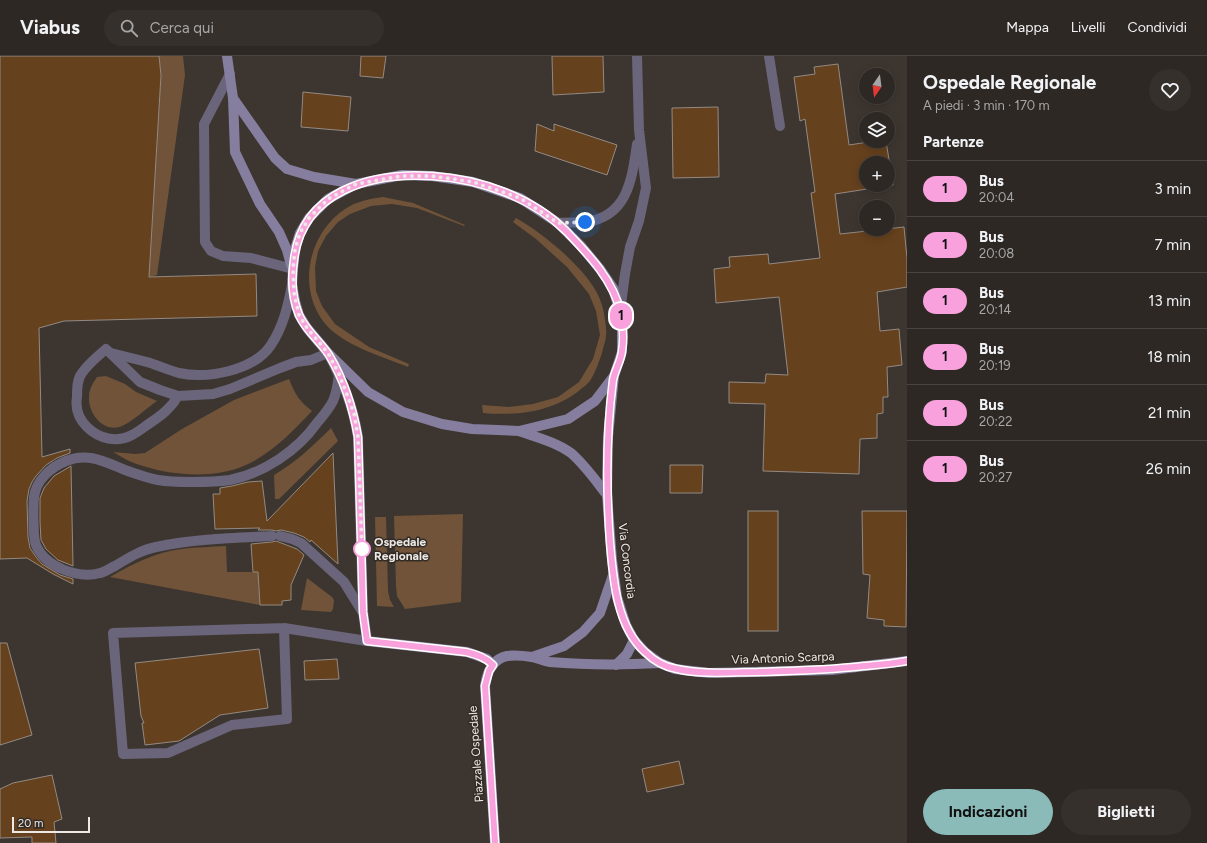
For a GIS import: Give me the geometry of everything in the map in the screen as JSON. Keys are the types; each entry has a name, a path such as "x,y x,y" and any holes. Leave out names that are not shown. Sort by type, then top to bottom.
{"street":[{"path":"227,56 233,98 235,152 260,204 279,232 293,269"},
{"path":"620,312 630,247 644,203 646,188 639,130 637,56"},
{"path":"769,56 780,126"},
{"path":"230,74 204,124 205,242 211,251 223,256 251,258 293,269"},
{"path":"233,98 275,158 288,169 314,177 356,184"},
{"path":"558,223 597,220 617,207 624,198 629,187 639,130"},
{"path":"111,353 146,362 178,373 200,375 226,372 246,365 259,357 271,346 279,331 286,314 292,285 297,244 300,233 309,218 328,199 356,184 402,176 432,176 473,182 520,198 558,223 581,246 613,288 622,323 622,352 614,376 595,401 568,419 519,431 472,429 442,424 402,412 368,392 328,353 307,328 299,315 292,285"},
{"path":"178,396 165,413 132,435 122,439 111,439 100,436 90,430 82,422 78,414 76,402 81,374 106,349 140,382 178,396 213,394 230,389 296,362 311,360 328,353"},
{"path":"328,353 339,374 354,413 358,437 363,612 367,641"},
{"path":"339,374 333,401 312,430 286,454 251,474 229,480 182,482 160,480 130,472 96,458 78,457 66,461 48,472 42,478 37,487 34,497 35,544 40,554 52,564 66,572 77,575 89,575 100,574 136,554 152,548 174,543 199,540 276,536 292,538 301,543 344,582 363,612"},
{"name":"Via Concordia","path":"614,376 608,437 607,495 617,597 626,625 634,640 645,652 660,663"},
{"path":"519,431 548,441 570,452 607,495"},
{"path":"532,657 564,646 583,632 600,613 614,573"},
{"path":"284,628 287,719 232,725 168,753 123,754 113,633 284,628 367,641 466,652 478,655 493,665 499,659 508,656 532,657 548,662 616,665 660,663"},
{"path":"616,665 627,654 634,640"},
{"name":"Via Antonio Scarpa","path":"660,663 675,669 709,673 832,670 907,661"},
{"name":"Piazzale Ospedale","path":"493,665 489,671 485,686 495,843"}],"shaded area":[{"path":"159,56 183,56 185,75 157,275 149,277 161,75"},
{"path":"383,197 413,203 465,225 464,226 417,208 392,204 371,206 350,214 338,222 326,236 318,251 315,267 316,291 322,306 335,324 369,347 409,364 408,367 356,346 337,335 329,328 318,314 312,298 309,282 310,265 314,248 322,233 332,220 345,209 354,204"},
{"path":"516,218 553,244 589,280 602,305 606,324 606,340 594,375 590,381 570,397 559,403 535,411 509,414 483,413 482,405 509,407 533,404 558,397 579,382 593,359 600,335 596,311 589,294 567,267 536,239 513,222"},
{"path":"106,376 157,401 123,426 113,428 107,427 97,420 89,403 90,389 97,377"},
{"path":"289,379 298,397 312,411 278,444 262,456 242,467 214,473 185,474 156,470 139,465 113,452 135,454 145,453 182,429 234,400"},
{"path":"331,428 338,441 279,499 275,499 274,475 290,465"},
{"path":"463,514 461,602 405,609 397,596 394,516"},
{"path":"375,517 386,517 388,591 390,600 394,607 377,606"},
{"path":"226,546 227,572 258,572 260,605 110,577 136,563 163,553 187,548"},
{"path":"307,578 332,597 334,600 333,609 331,612 301,610"}],"building":[{"path":"0,56 159,56 161,75 149,277 256,274 257,316 64,321 39,328 42,457 70,449 70,453 57,458 46,465 32,482 27,501 28,537 30,548 42,564 60,575 73,579 73,584 27,558 0,559"},
{"path":"361,56 386,56 383,78 360,76"},
{"path":"552,56 603,56 604,92 553,95"},
{"path":"838,64 849,145 859,143 859,148 887,148 888,156 859,156 859,190 835,194 840,234 859,232 859,236 895,236 895,228 904,227 907,258 907,287 877,292 880,331 899,329 902,365 887,367 888,397 883,397 883,413 877,414 877,438 860,439 859,474 763,471 765,404 729,403 729,382 765,383 766,374 788,375 779,297 716,303 714,269 730,267 729,257 768,254 769,264 820,258 811,193 815,192 805,119 800,121 794,77 815,74 814,67"},
{"path":"303,92 351,97 348,131 301,127"},
{"path":"718,107 719,177 673,178 672,108"},
{"path":"537,124 554,131 554,124 617,145 607,175 535,151"},
{"path":"333,453 338,564 311,540 310,542 304,537 294,533 281,530 258,530 260,528 215,529 213,494 220,494 220,488 248,482 262,481 267,521"},
{"path":"670,465 703,465 702,493 670,493"},
{"path":"71,466 73,566 58,560 46,549 41,540 40,522 40,498 44,488 54,476"},
{"path":"748,511 778,511 778,631 748,631"},
{"path":"862,511 907,511 906,627 884,626 884,620 867,618 870,575 863,574"},
{"path":"276,541 297,549 304,555 291,585 291,600 282,601 282,605 260,605 258,572 253,572 251,544"},
{"path":"0,643 7,643 32,735 0,745"},
{"path":"259,649 268,708 220,715 179,741 145,745 142,723 144,723 141,716 135,663"},
{"path":"337,659 339,679 305,680 304,661"},
{"path":"679,761 684,784 647,792 642,769"},
{"path":"52,775 62,819 54,822 56,843 32,843 32,837 0,838 0,789 13,783"}],"bus line":[{"name":"1","path":"495,843 485,693 486,678 493,665 478,655 466,652 367,641 363,612 358,437 354,413 339,374 328,353 307,328 299,315 295,301 292,285 293,269 295,249 300,233 309,218 328,199 356,184 402,176 432,176 473,182 520,198 558,223 581,246 613,288 622,323 622,352 614,376 608,437 607,502 612,560 617,597 626,625 634,640 645,652 660,663 675,669 709,673 832,670 907,661"}],"place":[{"name":"Ospedale Regionale","path":"362,549"}],"route":[{"path":"362,549 358,437 354,413 339,374 328,353 307,328 299,315 292,285 295,249 300,233 309,218 328,199 356,184 402,176 432,176 473,182 520,198 558,223 585,222"}]}
